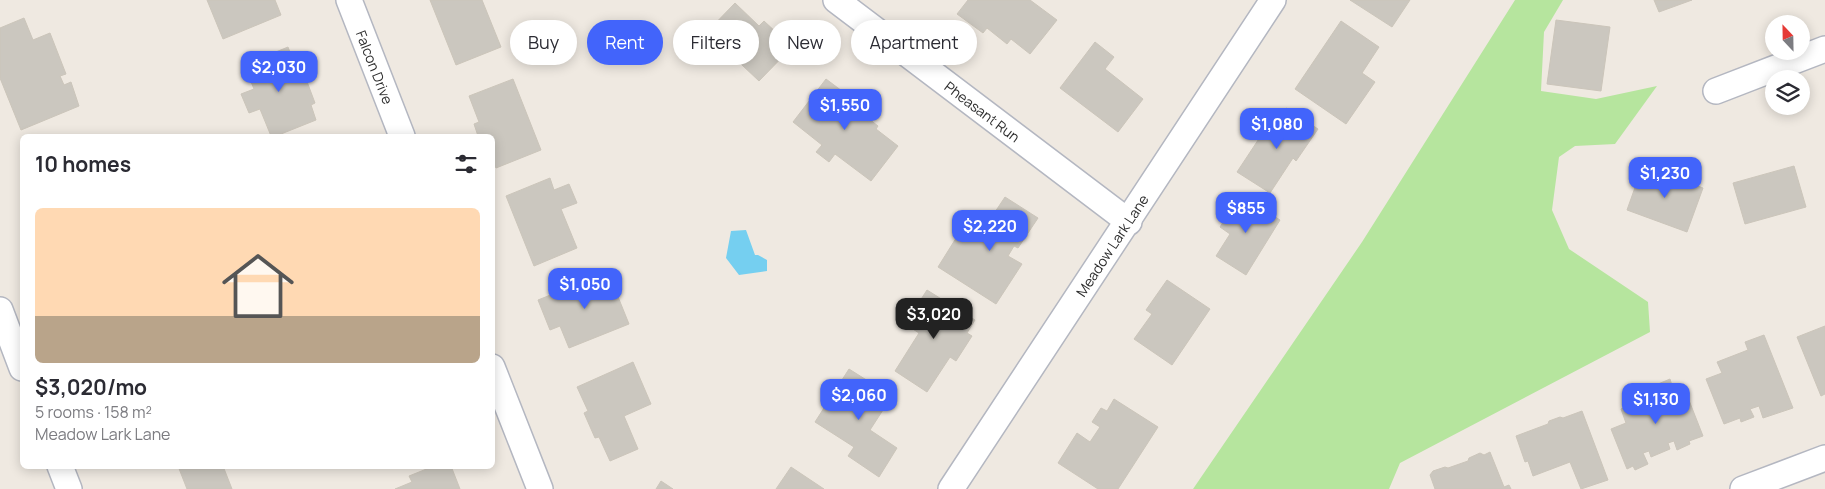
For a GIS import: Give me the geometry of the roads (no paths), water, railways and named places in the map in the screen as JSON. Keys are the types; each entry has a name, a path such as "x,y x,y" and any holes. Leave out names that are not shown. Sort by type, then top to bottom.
{"street":[{"name":"Falcon Drive","path":"348,0 401,134"},
{"name":"Pheasant Run","path":"836,0 1129,222"},
{"name":"Meadow Lark Lane","path":"951,489 1274,0"},
{"path":"1716,92 1825,49"},
{"path":"0,310 20,363"},
{"path":"495,375 540,489"},
{"path":"1743,489 1825,458"},
{"path":"61,469 69,489"}],"water":[{"path":"746,230 755,255 767,260 767,271 739,275 726,258 731,231"}]}
